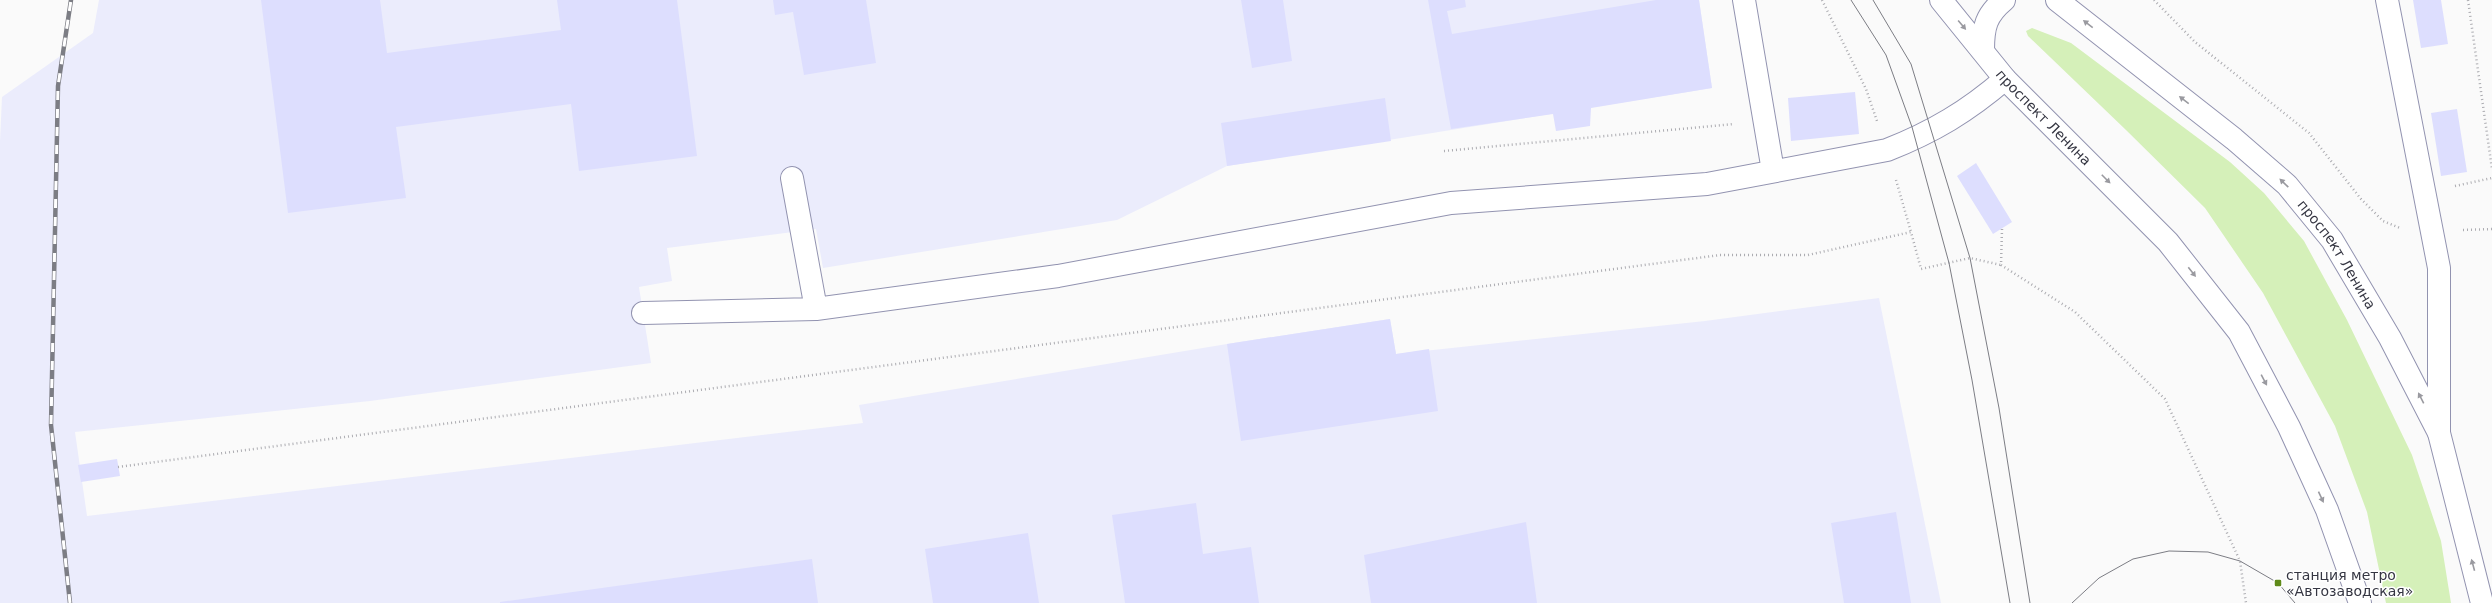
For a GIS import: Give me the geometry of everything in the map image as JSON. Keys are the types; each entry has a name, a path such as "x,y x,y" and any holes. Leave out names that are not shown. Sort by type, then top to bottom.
{"main road":[{"path":"1744,0 1773,171"},
{"name":"проспект Ленина","path":"1941,0 2005,79 2168,242 2239,332 2289,427 2327,510 2360,603"},
{"path":"1983,50 1983,30 1992,10 2004,0"},
{"name":"проспект Ленина","path":"2057,0 2234,139 2287,185 2332,240 2390,338 2439,433 2482,603"},
{"path":"2387,0 2439,268 2439,433"},
{"path":"643,313 816,309 1058,276 1451,203 1707,184 1887,150 1915,139 1976,105 2005,79"},
{"path":"792,178 816,309"}],"path":[{"path":"1822,0 1866,89 1887,150 1921,269 1970,258 2001,265 2075,312 2165,399 2240,561 2246,603"},
{"path":"2154,0 2195,42 2310,133 2360,199 2383,221 2409,231 2492,229"},
{"path":"2468,0 2492,169"},
{"path":"1444,151 1765,122"},
{"path":"2454,180 2455,186 2492,178"},
{"path":"2001,265 2002,229"},
{"path":"118,467 1720,255 1808,255 1911,232"}],"shaded area":[{"path":"99,0 1699,0 1712,88 1227,166 1117,220 823,268 816,229 667,248 672,281 639,287 651,363 370,401 75,432 87,516 863,423 859,405 1227,344 1390,319 1396,354 1705,321 1879,298 1941,603 0,603 0,141 2,97 93,33"}],"green space":[{"path":"2032,28 2071,43 2230,162 2264,193 2304,241 2347,320 2412,455 2441,541 2451,603 2386,603 2367,512 2335,426 2263,293 2205,208 2028,36 2026,31"}],"building":[{"path":"261,0 380,0 387,53 561,30 557,0 677,0 697,156 579,171 571,104 396,127 406,198 288,213"},
{"path":"773,0 866,0 876,63 804,75 793,12 775,15"},
{"path":"1241,0 1283,0 1292,61 1252,68"},
{"path":"1428,0 1465,0 1466,7 1447,11 1452,34 1656,0 1699,0 1712,88 1591,108 1590,126 1556,131 1553,114 1451,129"},
{"path":"2413,0 2441,0 2448,44 2421,48"},
{"path":"1855,92 1859,134 1791,141 1788,98"},
{"path":"1385,98 1391,141 1227,166 1221,123"},
{"path":"2457,109 2467,172 2441,176 2431,113"},
{"path":"1976,163 2012,222 1993,234 1957,176"},
{"path":"1390,319 1396,354 1429,349 1438,411 1241,441 1227,344"},
{"path":"117,459 120,476 81,482 78,465"},
{"path":"1196,503 1203,554 1251,547 1259,603 1125,603 1112,515"},
{"path":"1896,512 1911,603 1844,603 1831,523"},
{"path":"1526,522 1537,603 1371,603 1364,555"},
{"path":"1028,533 1039,603 933,603 925,549"},
{"path":"812,559 818,603 500,603 500,602"}],"tram line":[{"path":"1851,0 1886,55 1912,127 1949,263 1972,380 2010,603"},
{"path":"1873,0 1911,64 1970,258 1999,408 2030,603"},
{"path":"2072,603 2099,578 2133,559 2169,551 2208,552 2240,561 2278,583 2295,603"}],"railway":[{"path":"70,603 51,425 58,86 71,0"}],"place":[{"name":"станция метро «Автозаводская»","path":"2278,583"}]}
